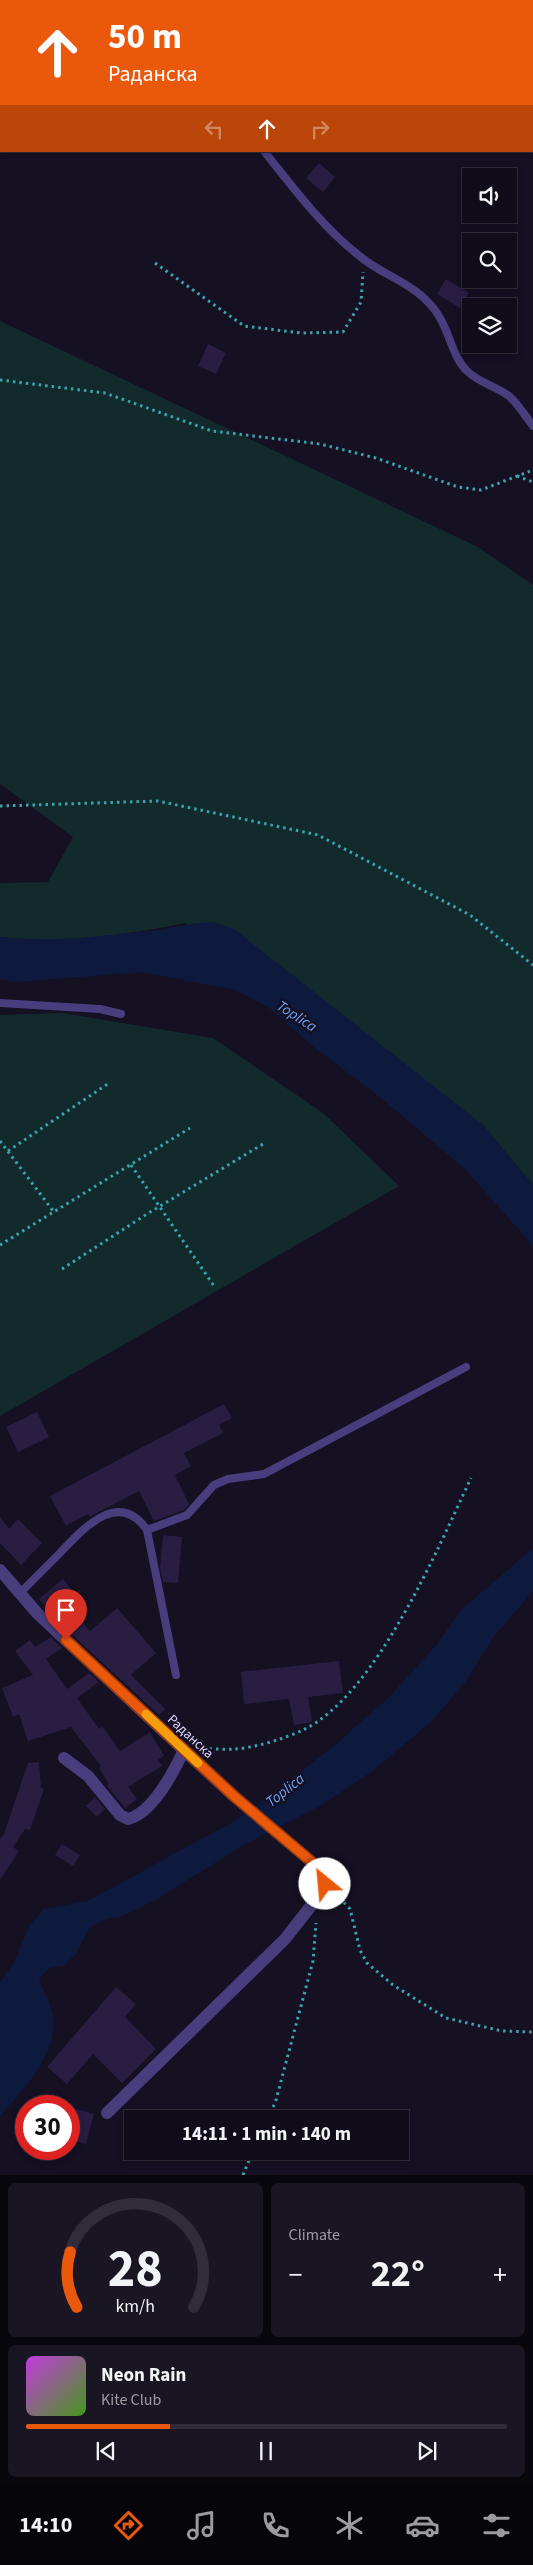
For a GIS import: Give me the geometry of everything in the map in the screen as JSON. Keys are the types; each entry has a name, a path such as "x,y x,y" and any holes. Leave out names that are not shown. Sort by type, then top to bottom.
{"street":[{"name":"Раданска","path":"0,1570 37,1613 235,1797 319,1868 324,1875 325,1884"},
{"path":"64,1758 88,1776 120,1815 128,1819 146,1809 171,1776 186,1752"},
{"path":"107,2114 285,1939 318,1897 325,1884"}],"lane":[{"path":"265,152 308,206 363,259 426,300 442,319 455,354 466,370 474,378 510,397 533,426"},
{"path":"0,1003 100,1009 121,1014"},
{"path":"146,1530 187,1515 214,1485 228,1479 264,1474 466,1367"},
{"path":"20,1593 82,1530 98,1518 115,1512 126,1513 136,1519 146,1530 176,1675"}],"path":[{"path":"155,263 244,326 301,333 343,332 361,302 363,259"},
{"path":"0,380 105,393 212,431 320,444 376,458 458,488 481,490 533,470"},
{"path":"517,476 533,482"},
{"path":"0,806 158,801 318,835 470,915 533,965"},
{"path":"8,1151 110,1083"},
{"path":"0,1245 190,1128"},
{"path":"0,1141 54,1212"},
{"path":"62,1270 160,1206 263,1144"},
{"path":"131,1165 214,1286"},
{"path":"186,1752 199,1749 235,1749 288,1737 305,1729 333,1707 358,1682 392,1635 423,1578 471,1478"},
{"path":"325,1884 350,1909 360,1950 367,1963 393,1985 446,2018 502,2031 533,2032"},
{"path":"272,2110 313,1961 318,1897"},
{"path":"243,2175 249,2160"}],"green space":[{"path":"0,321 478,547 533,585 533,1185 483,1125 185,923 117,935 68,939 0,937 0,883 48,882 73,837 0,784"},
{"path":"63,1013 213,1038 323,1113 399,1186 0,1416 0,1015"}],"water":[{"path":"213,922 234,929 483,1125 533,1185 533,1246 456,1155 311,1045 269,1008 235,990 142,972 19,982 0,979 0,937 18,939 74,938 149,931 188,924","holes":["364,1072 373,1073 429,1106 464,1142 461,1147 379,1088"]},
{"path":"533,1548 533,1591 495,1635 466,1681 433,1720 374,1770 320,1806 245,1844 159,1898 123,1916 104,1920 90,1927 76,1954 63,1966 49,1968 39,1980 53,2016 54,2029 51,2043 45,2057 28,2083 19,2095 15,2095 15,2099 0,2116 0,1983 13,1964 30,1925 43,1909 88,1901 234,1821 268,1797 336,1744 389,1697 437,1644 460,1611"}],"building":[{"path":"319,163 335,177 323,192 306,178"},
{"path":"446,279 469,293 466,298 462,298 460,308 437,294"},
{"path":"208,344 226,353 216,374 198,366"},
{"path":"224,1404 232,1418 219,1425 223,1433 184,1453 191,1466 175,1475 189,1504 184,1510 154,1521 139,1491 89,1517 88,1514 66,1526 50,1496"},
{"path":"37,1412 49,1437 18,1452 6,1427"},
{"path":"0,1517 9,1529 18,1519 42,1543 21,1565 0,1543"},
{"path":"163,1535 182,1537 178,1583 163,1582 160,1567"},
{"path":"63,1579 72,1590 61,1599 90,1631 117,1608 156,1653 131,1675 165,1709 159,1715 56,1620 39,1599"},
{"path":"51,1637 62,1648 46,1659 67,1689 89,1673 99,1682 77,1698 99,1729 102,1726 120,1751 150,1732 164,1756 158,1760 162,1766 128,1787 137,1799 125,1808 107,1786 109,1784 99,1768 101,1766 71,1727 28,1741 19,1714 13,1717 2,1688 33,1675 15,1651 30,1640 35,1647"},
{"path":"339,1661 343,1693 308,1697 312,1722 294,1725 289,1699 244,1704 241,1672"},
{"path":"39,1762 41,1788 44,1789 30,1830 25,1829 13,1847 19,1851 0,1880 0,1839 4,1834 28,1763"},
{"path":"95,1797 105,1809 97,1817 86,1806"},
{"path":"62,1844 80,1855 73,1866 55,1855"},
{"path":"116,1987 136,2004 125,2017 156,2049 122,2083 93,2054 67,2084 47,2067"},
{"path":"80,2110 94,2114 86,2144 80,2142"}],"waterway":[{"name":"Toplica","path":"345,1048 475,1158 533,1223"}],"slow traffic":[{"path":"146,1714 198,1763"}],"route":[{"path":"66,1640 235,1797 319,1868 324,1875 325,1884"}]}
